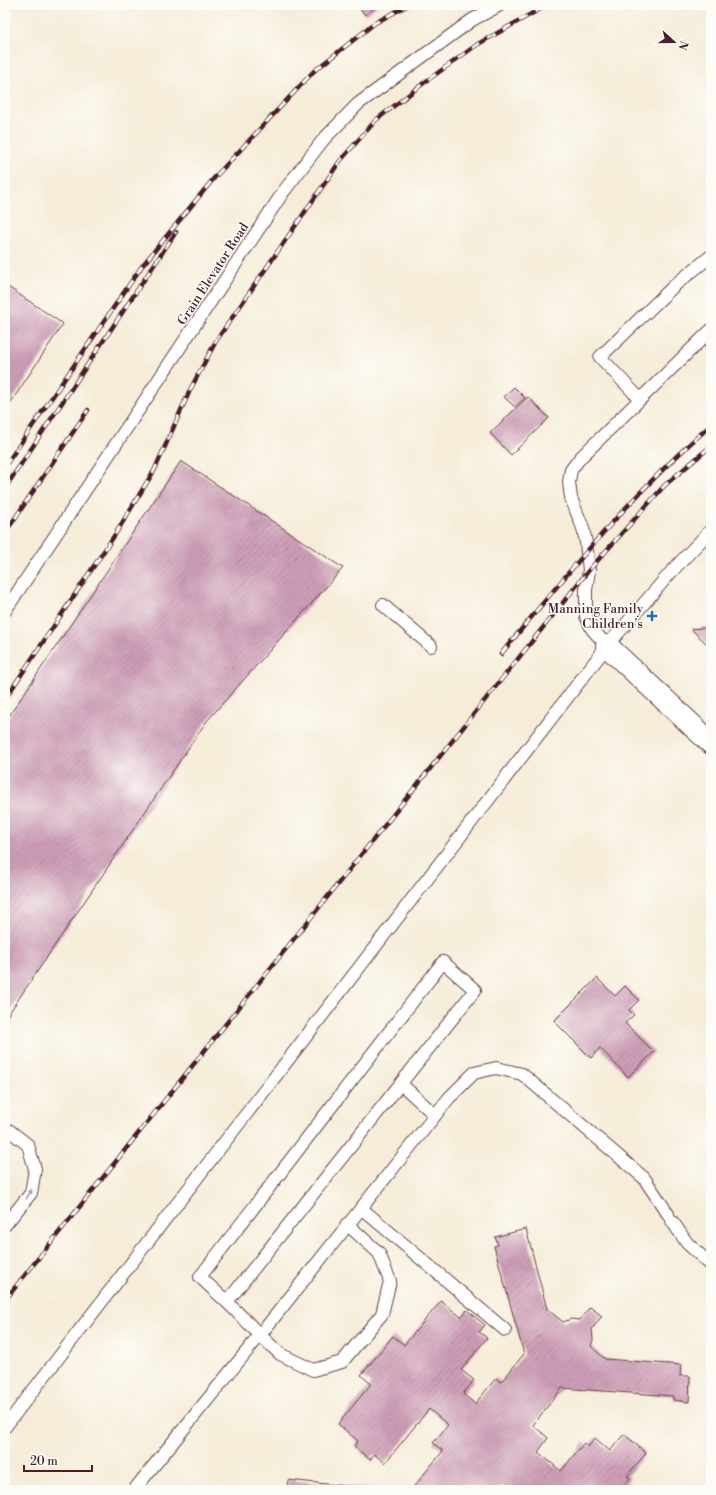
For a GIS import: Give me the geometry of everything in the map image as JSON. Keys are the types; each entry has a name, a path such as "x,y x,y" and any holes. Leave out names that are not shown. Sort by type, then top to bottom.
{"street":[{"path":"607,646 711,743"}],"lane":[{"name":"Grain Elevator Road","path":"5,611 284,191 323,140 358,104 472,20 500,5"},
{"path":"640,399 600,357 676,284 711,256"},
{"path":"607,646 592,629 586,616 586,590 589,570 583,528 571,498 569,482 571,470 580,458 711,330"},
{"path":"5,1427 607,646 672,571 711,530"},
{"path":"383,605 431,646"},
{"path":"227,1302 475,990 443,962 200,1278 280,1354 313,1370 342,1362 382,1314 390,1281 379,1253 347,1224"},
{"path":"135,1490 435,1115 449,1098 474,1074 496,1068 522,1074 644,1178 687,1243 711,1265"},
{"path":"401,1084 435,1115"},
{"path":"5,1129 10,1131 28,1145 35,1169 31,1193 5,1225"},
{"path":"360,1208 505,1330"}],"building":[{"path":"358,5 379,5 365,15"},
{"path":"5,285 63,324 5,411"},
{"path":"514,387 525,398 515,407 504,397"},
{"path":"528,397 549,418 511,455 490,433"},
{"path":"181,461 343,568 206,722 5,1019 5,722"},
{"path":"711,627 711,648 691,629"},
{"path":"597,978 615,996 625,986 639,1000 629,1010 634,1015 625,1023 654,1052 628,1077 600,1048 591,1058 554,1021"},
{"path":"526,1229 547,1309 563,1322 571,1319 579,1320 590,1307 602,1316 592,1329 593,1340 591,1346 605,1359 681,1365 680,1376 690,1376 689,1402 673,1400 673,1396 562,1388 533,1425 548,1438 538,1452 561,1471 584,1443 588,1447 595,1438 610,1451 624,1434 646,1453 627,1476 630,1478 620,1490 507,1490 502,1486 498,1490 411,1490 443,1451 433,1443 448,1425 429,1409 385,1463 374,1454 370,1460 354,1446 358,1441 338,1424 371,1384 361,1375 393,1336 404,1345 441,1301 461,1317 467,1310 485,1325 479,1332 487,1338 461,1370 474,1380 463,1394 475,1404 496,1378 501,1382 524,1354 494,1246 498,1245 495,1237"},
{"path":"288,1480 375,1489 375,1490 287,1490"}],"railway":[{"path":"5,466 142,266 215,177 314,71 375,23 408,5"},
{"path":"5,699 116,533 155,469 190,390 216,341 340,161 376,120 425,82 478,44 547,5"},
{"path":"5,488 176,232"},
{"path":"5,533 88,410"},
{"path":"501,654 576,564 627,506 654,478 711,425"},
{"path":"5,1300 589,570 665,485 711,446"}],"place":[{"name":"Manning Family Children's","path":"652,616"}]}
